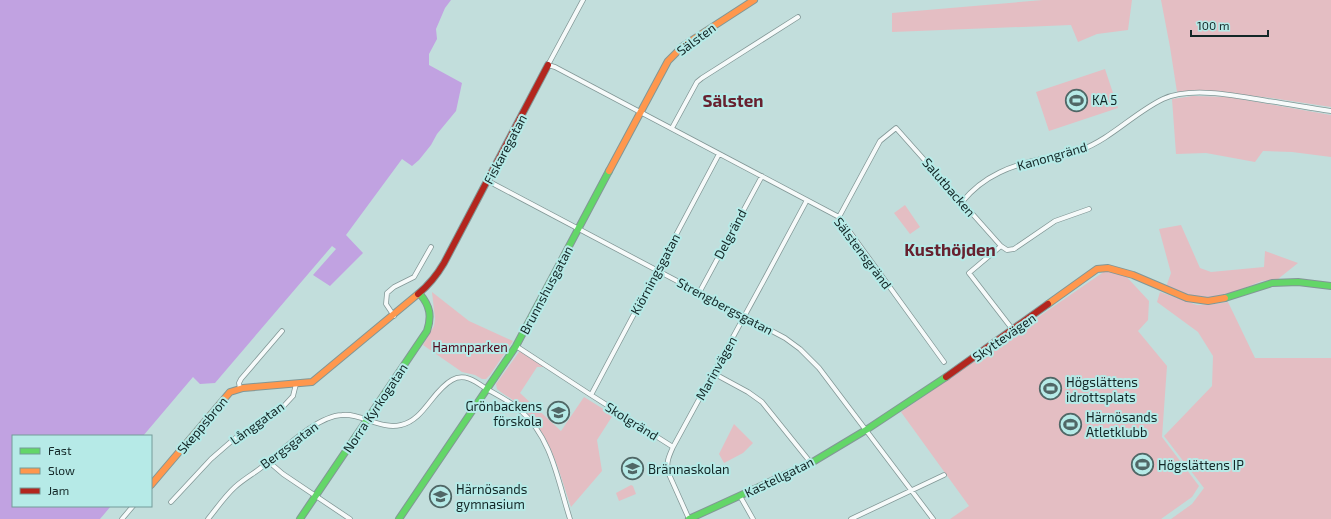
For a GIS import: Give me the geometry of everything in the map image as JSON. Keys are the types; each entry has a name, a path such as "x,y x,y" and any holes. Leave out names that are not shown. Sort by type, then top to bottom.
{"street":[{"name":"Fiskaregatan","path":"420,294 437,275 583,0"},
{"name":"Sälsten","path":"640,113 660,74 668,61 677,52 696,36 754,0"},
{"path":"672,128 694,88 702,78 798,17"},
{"name":"Sälstensgränd","path":"548,65 839,216 944,362"},
{"name":"Kanongränd","path":"962,202 976,187 1004,169 1081,150 1108,136 1164,99 1181,95 1215,94 1331,111"},
{"name":"Brunnshusgatan","path":"399,519 516,346 640,113"},
{"name":"Salutbacken","path":"839,216 880,142 896,128 1001,246"},
{"name":"Kiörningsgatan","path":"591,394 719,154"},
{"name":"Delgränd","path":"699,293 762,176"},
{"name":"Strengbergsgatan","path":"488,181 578,230 785,338 811,358 933,519"},
{"name":"Marinvägen","path":"689,519 667,467 668,458 807,200"},
{"path":"1013,330 969,273 1001,246 1007,250 1014,249 1055,221 1088,209"},
{"path":"394,316 386,304 387,292 394,287 414,278 431,248"},
{"name":"Skyttevägen","path":"866,430 923,393 1097,269 1105,267 1125,272 1146,282 1198,301 1227,298 1272,283 1331,286"},
{"path":"240,389 312,382 420,294"},
{"name":"Norra Kyrkogatan","path":"300,519 427,331 431,322 431,312 427,301 420,294"},
{"name":"Skeppsbron","path":"152,484 227,395 230,392 240,389 239,382 241,379 282,331"},
{"name":"Skolgränd","path":"516,346 673,447"},
{"path":"713,373 748,392 762,402 774,415 811,463"},
{"name":"Bergsgatan","path":"208,519 235,487 269,462 298,437 328,417 344,414 391,426 401,425 419,414 443,387 451,380 458,377 464,377 475,381 487,389"},
{"name":"Långgatan","path":"171,502 211,458 234,439 281,409 293,396 296,384"},
{"path":"487,389 521,411 540,435 550,455 570,519"},
{"name":"Kastellgatan","path":"689,519 811,463 866,430"},
{"path":"269,462 283,474 350,519"},
{"path":"851,519 944,476"},
{"path":"740,496 753,519"},
{"path":"122,519 132,507"}],"green space":[{"path":"1043,0 1132,0 1128,30 1097,34 1078,42 1071,25 892,32 892,13"},
{"path":"1161,0 1331,0 1331,107 1271,98 1199,90 1177,92"},
{"name":"KA 5","path":"1105,69 1118,108 1049,131 1036,92"},
{"path":"1193,96 1229,97 1331,115 1331,157 1292,152 1263,151 1255,162 1206,153 1176,154 1172,99"},
{"path":"905,205 920,227 910,234 894,213"},
{"path":"1181,225 1200,268 1211,272 1264,267 1265,251 1298,263 1278,279 1262,281 1237,291 1211,297 1190,296 1166,287 1171,273 1159,229"},
{"name":"Högslättens idrottsplats","path":"1105,271 1124,274 1149,301 1148,320 1138,331 1167,366 1162,437 1199,486 1192,497 1161,519 950,519 969,506 901,412"},
{"name":"Hamnparken","path":"432,292 469,321 513,341 486,379 462,372 423,345 434,326 435,319"},
{"path":"1160,292 1197,305 1228,302 1255,358 1331,358 1331,519 1171,519 1192,504 1204,488 1164,436 1212,386 1213,356 1198,332 1157,302"},
{"path":"521,351 544,367 537,367 520,393 561,431 584,397 613,415 597,440 602,471 571,507 552,453 539,428 520,406 497,389 496,384"},
{"path":"734,424 753,443 743,453 724,463 719,454"},
{"path":"631,485 633,486 636,494 619,501 616,493"}],"shaded area":[{"path":"0,0 451,0 445,8 436,29 437,39 429,54 429,65 462,83 456,111 437,134 431,145 419,160 412,166 402,159 346,235 363,253 330,286 313,275 336,249 332,246 215,383 200,384 193,377 144,435 12,435 12,507 110,507 100,519 0,519"}],"traffic: fast":[{"path":"399,519 516,346 609,171"},
{"path":"1225,298 1272,283 1298,282 1331,286"},
{"path":"300,519 427,331 430,316 428,307 420,294"},
{"path":"689,519 811,463 866,430 946,377"}],"traffic: slow":[{"path":"609,171 668,61 683,46 754,0"},
{"path":"1048,304 1097,269 1108,268 1133,275 1187,298 1208,301 1225,298"},
{"path":"152,484 230,392 243,388 312,382 418,294"}],"traffic: jam":[{"path":"418,294 439,272 548,65"},
{"path":"946,377 1048,304"}],"place":[{"name":"KA 5","path":"1077,100"},
{"name":"Högslättens idrottsplats","path":"1050,389"},
{"name":"Grönbackens förskola","path":"558,413"},
{"name":"Härnösands Atletklubb","path":"1070,424"},
{"name":"Högslättens IP","path":"1142,465"},
{"name":"Brännaskolan","path":"633,469"},
{"name":"Härnösands gymnasium","path":"440,496"}],"district":[{"name":"Sälsten","path":"733,101"},
{"name":"Kusthöjden","path":"950,250"}]}
